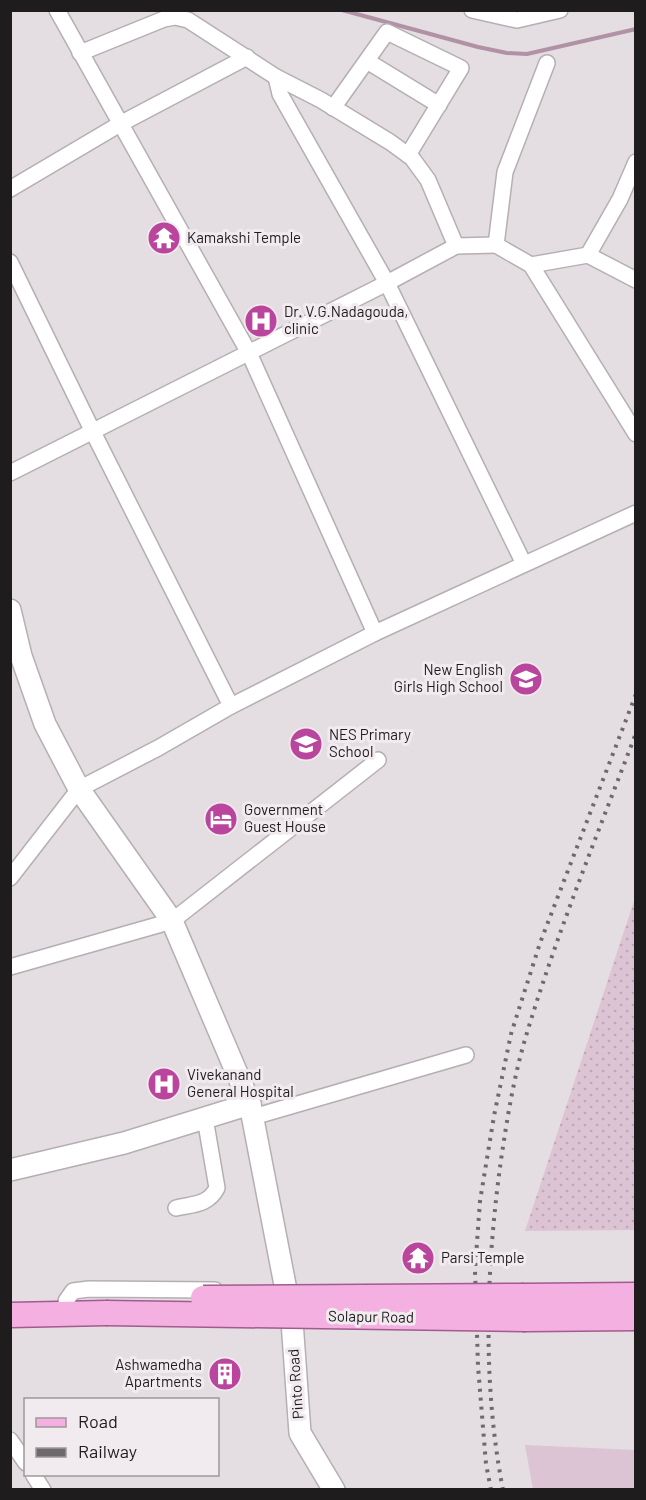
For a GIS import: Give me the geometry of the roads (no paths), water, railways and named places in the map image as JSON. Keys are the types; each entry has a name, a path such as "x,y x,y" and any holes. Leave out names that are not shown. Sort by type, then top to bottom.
{"main road":[{"name":"Solapur Road","path":"525,1307 636,1295"},
{"path":"10,1301 64,1307"},
{"name":"Solapur Road","path":"64,1307 525,1307 636,1318"},
{"path":"10,1315 64,1307"}],"street":[{"path":"57,10 249,353 375,633"},
{"path":"472,10 517,20 560,10"},
{"path":"80,53 164,19 175,17 188,20 276,77 390,141 408,155 428,180 456,246"},
{"path":"333,108 387,32 461,68 408,155"},
{"path":"10,189 120,124 247,57"},
{"path":"367,61 439,105"},
{"path":"496,244 505,172 547,63"},
{"path":"276,77 280,94 387,283 524,564"},
{"path":"588,255 620,199 636,162"},
{"path":"10,473 456,246 496,244 531,265 636,434"},
{"path":"531,265 588,255 636,280"},
{"path":"10,262 231,706"},
{"path":"10,878 79,789 158,748 231,706 375,633 636,513"},
{"name":"Pinto Road","path":"10,610 16,653 45,724 79,789 171,921 251,1111 289,1307 300,1433 332,1489"},
{"path":"10,967 171,921 378,760"},
{"path":"10,1170 124,1143 205,1118 251,1111 466,1055"},
{"path":"176,1208 206,1201 212,1197 217,1188 205,1118"},
{"path":"451,1307 427,1327 413,1329 289,1307 89,1289 73,1291 64,1307 75,1323 289,1307 434,1288 445,1291 451,1307"},
{"path":"10,1440 24,1460"},
{"path":"34,1476 43,1490"}],"waterway":[{"path":"342,10 507,53 527,54 636,29"}],"railway":[{"path":"491,1490 486,1464 478,1366 475,1270 480,1201 494,1116 511,1034 540,943 636,694"},
{"path":"503,1490 492,1408 488,1325 492,1242 508,1113 522,1051 551,959 636,733"}],"place":[{"name":"Kamakshi Temple","path":"164,238"},
{"name":"Dr. V.G.Nadagouda, clinic","path":"261,321"},
{"name":"New English Girls High School","path":"526,679"},
{"name":"NES Primary School","path":"306,744"},
{"name":"Government Guest House","path":"221,819"},
{"name":"Vivekanand General Hospital","path":"164,1084"},
{"name":"Parsi Temple","path":"418,1258"},
{"name":"Ashwamedha Apartments","path":"225,1374"}]}
